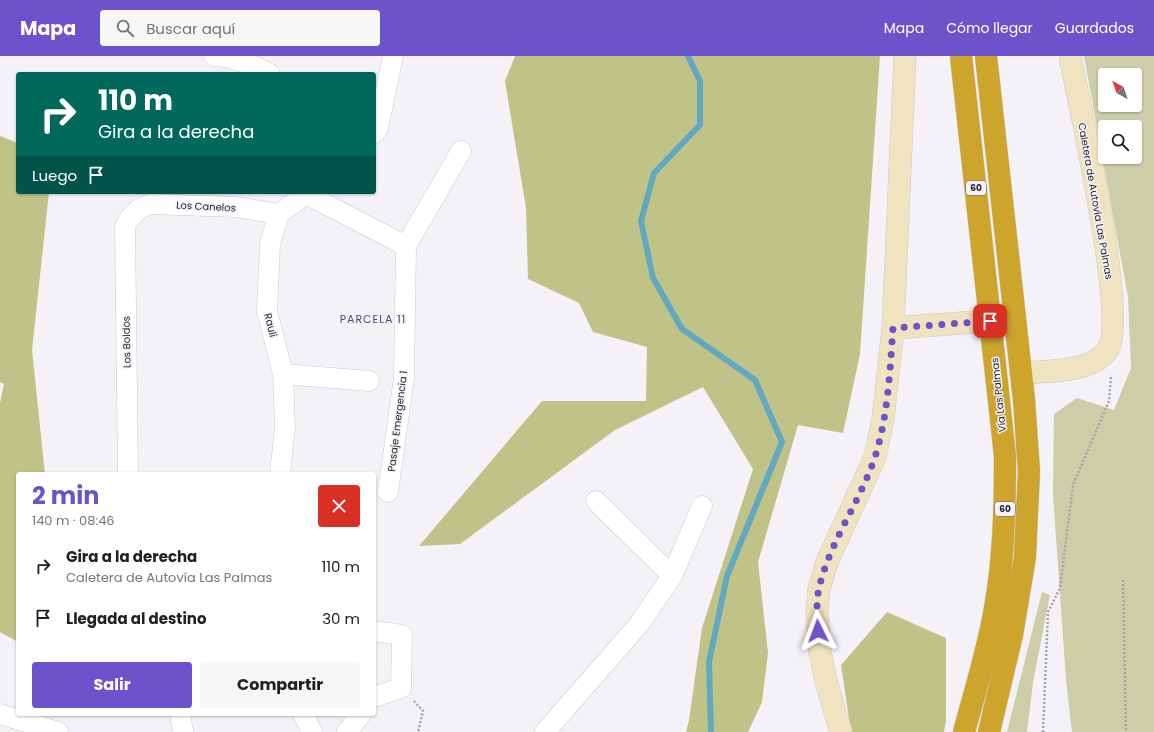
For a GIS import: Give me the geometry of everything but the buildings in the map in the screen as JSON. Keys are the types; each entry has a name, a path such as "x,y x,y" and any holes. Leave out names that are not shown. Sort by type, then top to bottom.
{"highway":[{"name":"Vía Las Palmas","path":"961,56 1005,456 1005,518 995,609 964,732"},
{"name":"60","path":"986,56 1021,373 1029,471 1025,557 1012,635 989,732"}],"street":[{"path":"214,56 230,56 257,66 267,72"},
{"path":"376,125 393,56"},
{"path":"841,732 826,681 820,652 817,611 819,589 830,556 875,457 883,419 893,328 905,56"},
{"name":"Caletera de Autovía Las Palmas","path":"1070,56 1103,229 1110,276 1113,336 1107,351"},
{"path":"310,194 406,246 461,151"},
{"path":"279,214 307,194"},
{"name":"Los Canelos","path":"134,212 151,204 236,207 279,214"},
{"name":"Los Boldos","path":"128,472 125,227 134,212"},
{"name":"Raulí","path":"279,214 270,243 267,311 283,374 285,427 280,472"},
{"name":"Pasaje Emergencia 1","path":"388,492 404,378 406,246"},
{"path":"893,328 990,321"},
{"path":"1021,373 1069,369 1081,366 1099,358 1107,351"},
{"path":"283,374 369,381"},
{"path":"596,501 672,576"},
{"path":"545,732 640,623 672,576 702,506"},
{"path":"376,631 402,635 401,688 376,696"},
{"path":"0,714 58,732"},
{"path":"180,716 183,732"},
{"path":"303,716 312,732"},
{"path":"347,732 359,716"}],"path":[{"path":"1044,732 1048,612 1060,588 1073,485 1109,401 1111,379 1107,351"},
{"path":"1123,580 1126,732"},
{"path":"401,688 423,711 418,732"}],"green space":[{"path":"515,56 880,56 860,354 843,433 798,425 758,562 768,653 762,702 748,732 686,732 702,628 753,469 703,387 615,430 460,544 419,546 542,401 646,401 647,347 593,332 579,303 528,279 526,208 505,81"},
{"path":"1084,56 1154,56 1154,732 1072,732 1066,680 1053,494 1054,414 1077,398 1114,410 1131,368 1128,297 1104,164 1142,164 1142,120 1098,120 1098,133"},
{"path":"0,136 16,142 16,194 49,194 32,350 45,472 16,472 16,641 0,632 0,403 4,384 0,382"},
{"path":"1042,592 1050,595 1033,682 1027,732 1007,732"},
{"path":"887,612 946,638 946,721 944,732 851,732 841,665"}],"waterway":[{"path":"688,56 700,81 700,125 654,173 641,221 653,278 682,329 755,380 782,442 727,576 709,662 711,732"}],"district":[{"name":"PARCELA 11","path":"373,319"}],"route":[{"path":"818,631 817,611 819,589 827,562 875,457 883,419 892,352 893,328 990,321"}]}
